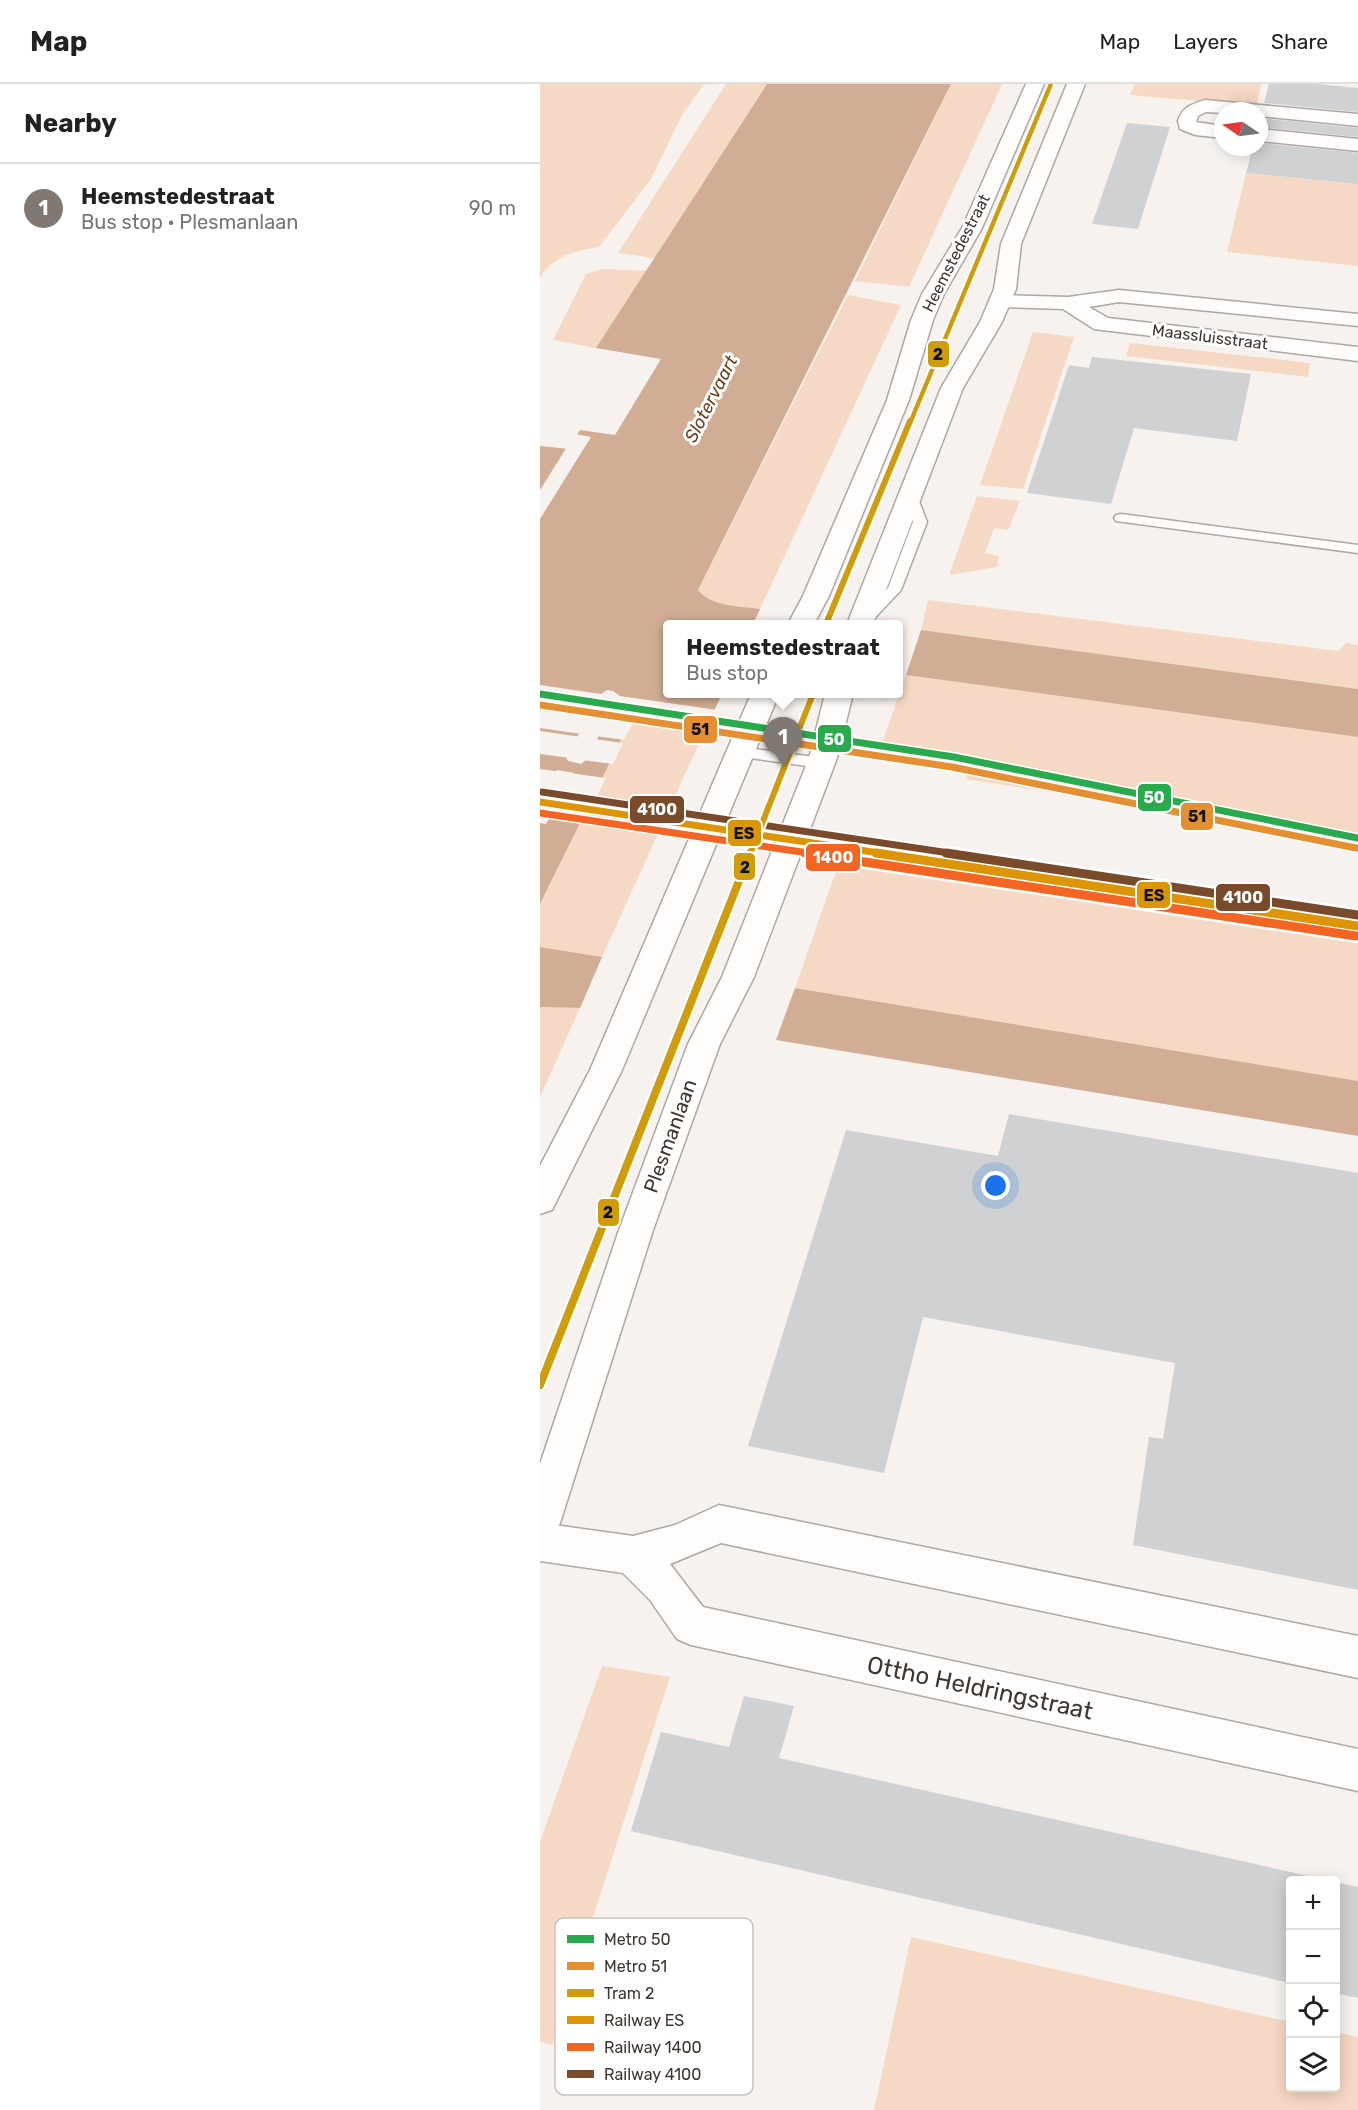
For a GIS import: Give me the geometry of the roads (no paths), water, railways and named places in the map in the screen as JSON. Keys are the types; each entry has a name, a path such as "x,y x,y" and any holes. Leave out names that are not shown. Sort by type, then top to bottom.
{"street":[{"name":"Heemstedestraat","path":"803,620 816,596 898,400 922,320 933,294 972,228 1035,84"},
{"path":"862,620 952,388 991,322 1005,289 1011,244 1076,84"},
{"path":"1214,107 1205,106 1192,111 1187,116 1186,125 1195,129 1214,131"},
{"path":"1268,112 1358,120"},
{"path":"1268,136 1358,145"},
{"name":"Maassluisstraat","path":"1000,301 1068,303 1119,296 1358,320"},
{"name":"Maassluisstraat","path":"1068,303 1102,324 1358,354"},
{"path":"540,1200 606,1070 763,698"},
{"path":"822,761 838,698"},
{"name":"Plesmanlaan","path":"540,1523 636,1230 704,1044 738,977 822,761"},
{"path":"540,1542 633,1555 680,1543 719,1524 1358,1657"},
{"name":"Ottho Heldringstraat","path":"633,1555 664,1586 691,1625 1358,1770"}],"lane":[{"path":"1121,518 1358,549"},
{"path":"742,749 822,761"}],"water":[{"name":"Slotervaart","path":"767,84 951,84 698,590 710,600 718,603 760,609 755,620 663,620 663,698 720,698 706,728 632,718 540,904 540,823 546,824 574,773 557,770 540,802 540,446 569,449 580,430 615,435 661,359 596,348","holes":["607,690 620,696 586,760 581,764 568,761 566,757 601,694"]},
{"path":"921,630 1358,689 1358,737 906,675"},
{"path":"540,947 602,957 580,1008 540,1007"},
{"path":"795,988 1358,1081 1358,1136 776,1040"}],"metro line":[{"name":"50","path":"540,694 954,757 1358,838"},
{"name":"51","path":"540,705 952,767 1356,848"}],"tram line":[{"name":"2","path":"828,620 1051,84"},
{"name":"2","path":"540,1385 811,698"}],"rail line":[{"name":"4100","path":"542,792 1358,915"},
{"name":"ES","path":"540,802 1358,926"},
{"name":"1400","path":"540,813 1356,936"}],"place":[{"name":"Heemstedestraat","path":"783,767"}]}
